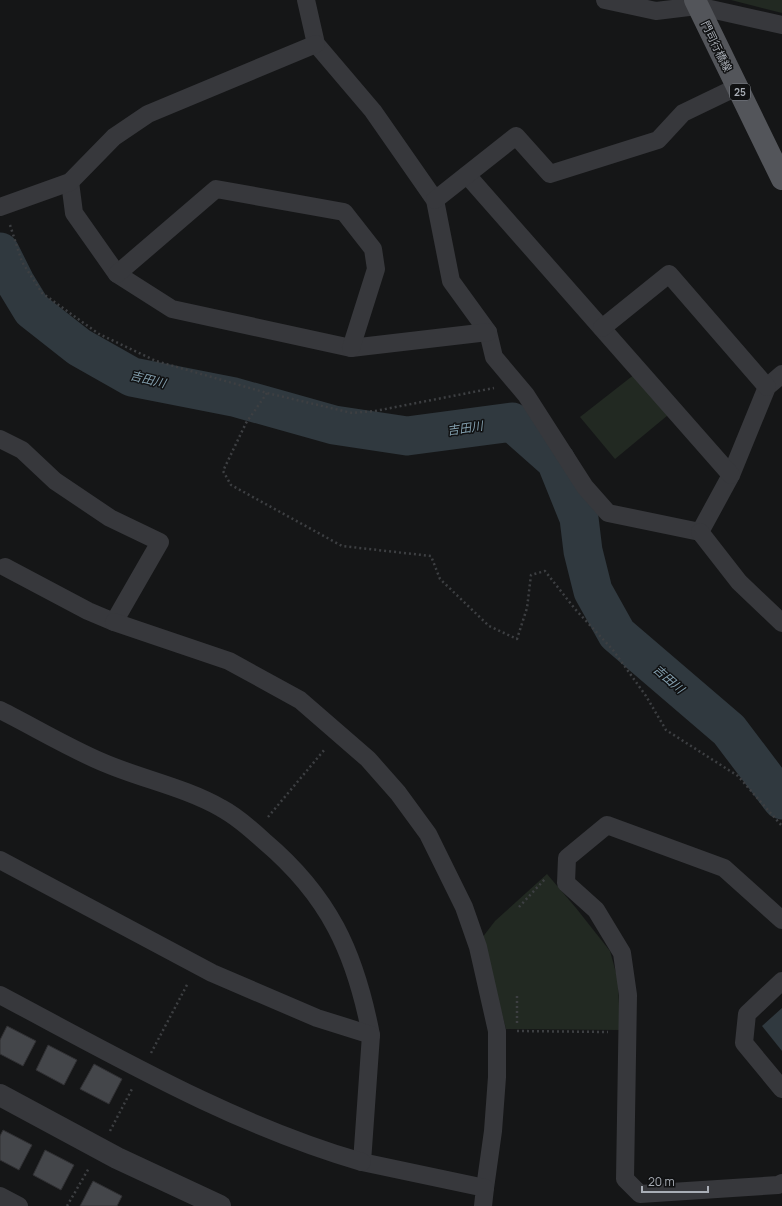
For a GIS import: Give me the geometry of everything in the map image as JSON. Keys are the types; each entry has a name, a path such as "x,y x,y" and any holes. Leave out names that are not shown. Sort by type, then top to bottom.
{"main road":[{"name":"門司行橋線","path":"696,3 782,179"}],"street":[{"path":"306,0 316,44 372,111 435,200 451,281 488,332 494,357 526,395 585,487 608,513 700,532 739,582 782,624"},
{"path":"605,0 656,11 696,3 782,25"},
{"path":"2,206 70,182 114,137 148,114 316,44"},
{"path":"435,200 516,136 550,174 658,140 683,113 737,87"},
{"path":"467,175 731,475"},
{"path":"70,182 74,213 117,274 172,309 351,348 488,332"},
{"path":"117,274 216,189 344,212 373,249 376,269 351,348"},
{"path":"602,328 668,274 767,387"},
{"path":"700,532 731,475 767,387 782,374"},
{"path":"0,439 22,450 55,481 110,518 160,542 114,622"},
{"path":"2,570 114,622 229,661 300,700 368,760 398,793 428,834 464,907 478,947 497,1031 497,1077 484,1206"},
{"path":"0,710 103,762 221,808 254,832 289,862 314,891 335,923 352,962 365,1004 371,1035 362,1162"},
{"path":"782,920 724,868 607,825 567,858 566,883 596,910 622,953 628,995 625,1179 640,1194 778,1185 782,1183"},
{"path":"0,860 197,965 317,1018 371,1035"},
{"path":"782,980 747,1014 744,1043 782,1089"},
{"path":"0,995 142,1070 238,1116 317,1149 362,1162 485,1188"},
{"path":"0,1095 117,1158 220,1206"},
{"path":"0,1196 19,1206"}],"path":[{"path":"2,206 22,262 42,293 99,334 156,361 266,393 352,413 375,411 517,384"},
{"path":"266,393 246,423 223,471 231,485 342,546 431,556 440,579 490,626 517,639 527,608 532,575 545,571 575,610 612,650 646,696 666,730 738,776 782,826"},
{"path":"254,832 327,747"},
{"path":"519,907 545,878"},
{"path":"108,1134 197,965"},
{"path":"517,996 517,1031"},
{"path":"521,1031 628,1032"},
{"path":"68,1206 92,1162"}],"shaded area":[{"path":"731,0 782,0 782,13"},
{"path":"635,374 668,415 615,459 580,417"},
{"path":"547,874 610,951 618,980 620,1030 506,1029 482,938 495,921"},
{"path":"782,1008 782,1051 762,1026"}],"building":[{"path":"7,1026 36,1041 23,1066 0,1054 0,1040"},
{"path":"48,1045 77,1060 64,1085 36,1070"},
{"path":"94,1064 122,1079 109,1104 80,1089"},
{"path":"3,1130 32,1145 19,1170 0,1160 0,1136"},
{"path":"45,1150 74,1165 61,1190 33,1175"},
{"path":"93,1181 122,1196 117,1206 80,1206"}],"waterway":[{"name":"吉田川","path":"0,252 15,282 32,310 79,347 132,377 234,397 334,425 407,436 512,422 556,461 579,518 583,551 593,591 617,634 729,730 782,800"}]}
